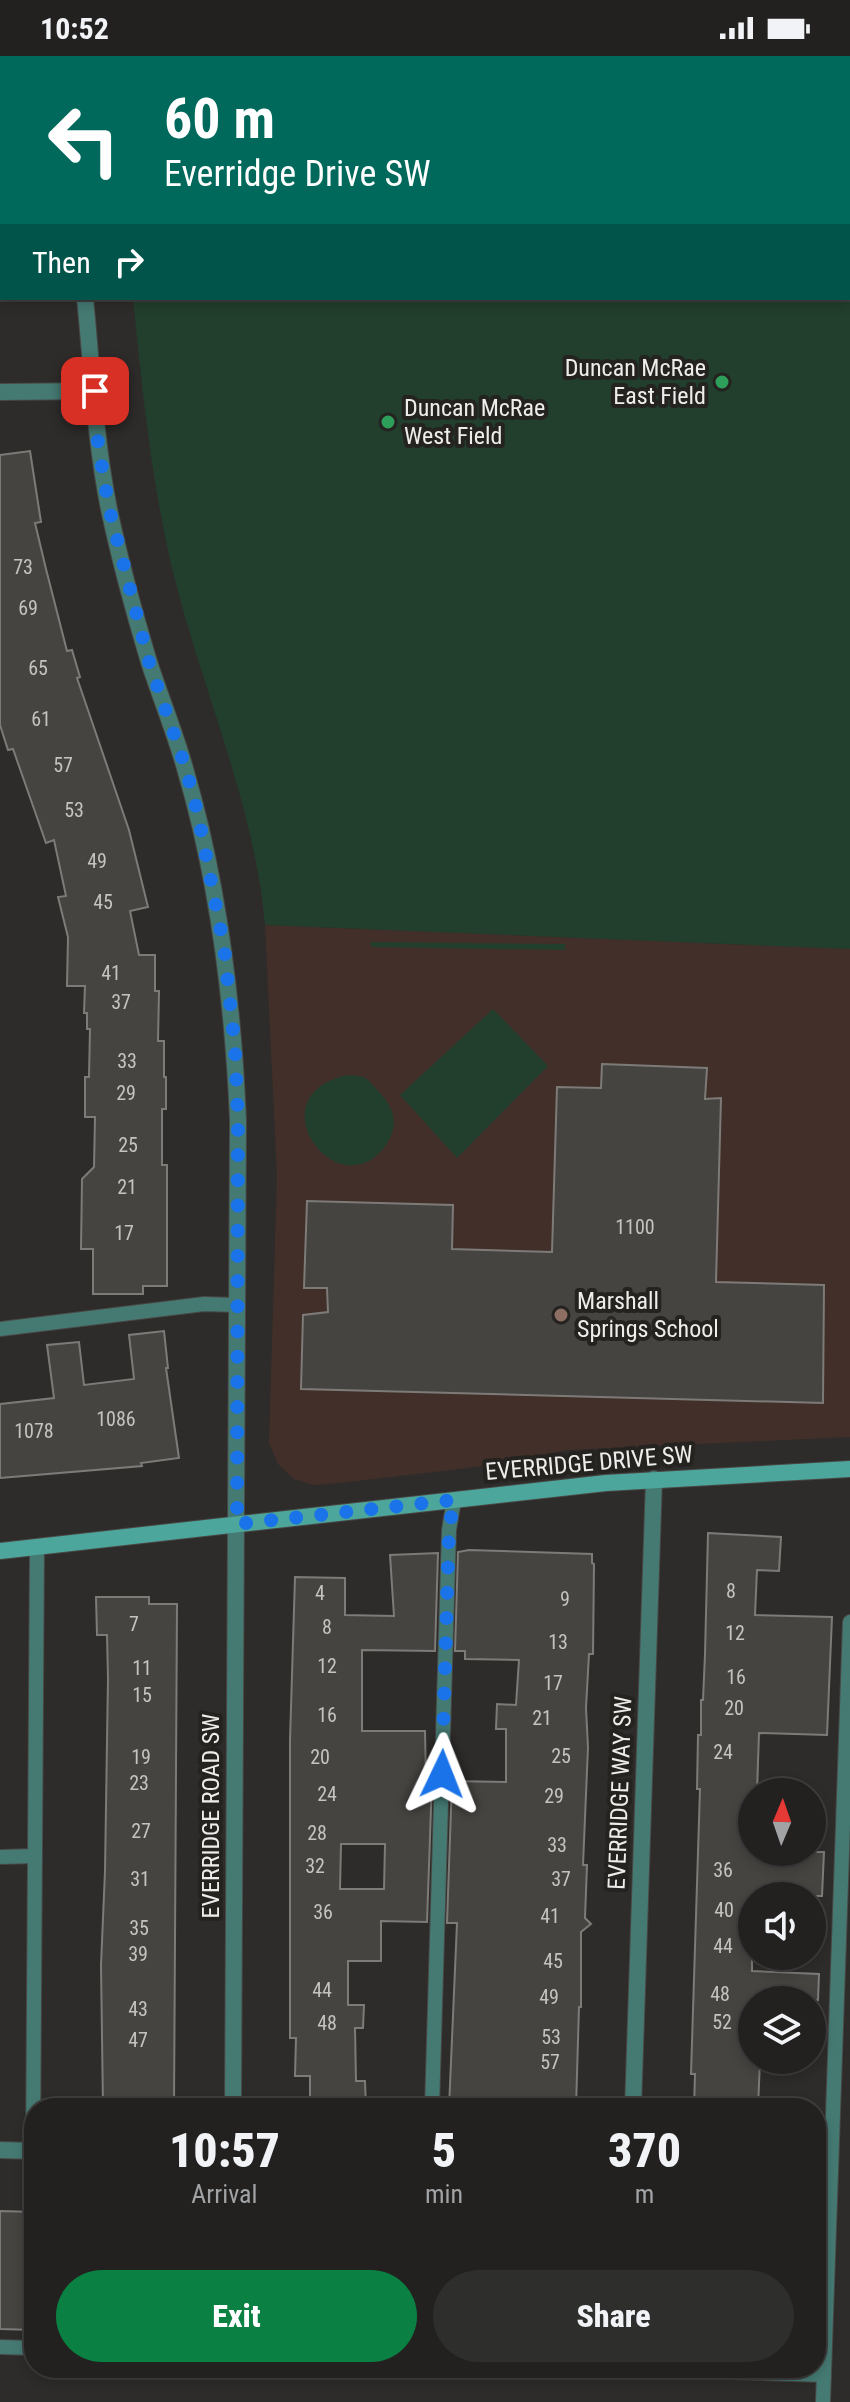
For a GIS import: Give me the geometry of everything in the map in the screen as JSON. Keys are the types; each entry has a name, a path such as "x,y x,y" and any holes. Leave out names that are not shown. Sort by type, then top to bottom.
{"street":[{"name":"EVERRIDGE ROAD SW","path":"85,300 98,444 112,521 149,662 186,769 198,815 224,947 235,1048 238,1120 233,2098"},
{"path":"0,392 95,391"},
{"name":"EVERRIDGE DRIVE SW","path":"0,1551 654,1479 850,1469"},
{"name":"EVERRIDGE WAY SW","path":"633,2098 654,1479"},
{"path":"0,2150 24,2151"}],"lane":[{"path":"0,1329 204,1304 237,1305"},
{"path":"432,2098 449,1530 454,1500"},
{"path":"33,2098 37,1547"},
{"path":"826,2317 850,1622"},
{"path":"0,1857 35,1856"},
{"path":"0,2347 24,2348"},
{"path":"823,2402 824,2378"}],"shaded area":[{"name":"Marshall Springs School","path":"265,925 850,949 850,1437 567,1450 501,1464 340,1483 314,1485 294,1479 278,1464 269,1443 277,1176"}],"green space":[{"path":"133,300 850,300 850,949 265,925 250,834 172,568 148,433"},
{"path":"371,942 565,944 565,950 371,947"},
{"path":"493,1009 548,1066 457,1158 400,1095"},
{"path":"347,1075 363,1077 372,1084 388,1103 394,1123 386,1145 367,1162 347,1165 328,1158 314,1143 305,1124 307,1104 320,1087"}],"building":[{"path":"30,451 41,522 35,523 67,651 72,650 80,677 77,678 129,830 148,907 130,911 139,955 155,955 155,991 159,991 158,1041 164,1041 166,1077 166,1109 162,1109 162,1165 167,1165 167,1286 143,1286 143,1294 93,1294 93,1249 81,1249 82,1179 94,1167 95,1117 85,1117 90,1029 87,1029 87,1013 84,1013 85,986 67,986 68,937 58,897 66,896 54,840 46,843 13,749 8,750 0,725 0,455"},
{"path":"602,1064 707,1068 705,1099 721,1098 716,1282 824,1285 823,1403 301,1389 303,1315 328,1312 327,1288 304,1288 307,1201 453,1205 452,1249 552,1252 557,1087 601,1088"},
{"path":"164,1331 179,1458 141,1463 142,1466 0,1478 0,1404 54,1398 47,1345 79,1342 84,1385 134,1379 129,1335"},
{"path":"708,1533 781,1537 779,1571 757,1570 755,1615 832,1617 827,1735 759,1733 757,1778 738,1778 738,1866 823,1866 823,1882 738,1882 738,1970 819,1974 819,1986 738,1986 738,2074 759,2074 758,2098 694,2098 695,2074 691,2074 700,1789 697,1789 698,1735 701,1735"},
{"path":"458,1552 592,1554 593,1654 589,1654 586,1708 588,1747 583,1865 587,1865 585,1918 591,1924 581,1932 576,2098 449,2098 457,1923 447,1923 452,1781 506,1782 506,1729 496,1729 497,1704 516,1705 519,1660 465,1659 465,1651 455,1651"},
{"path":"438,1553 435,1651 362,1650 362,1731 425,1731 426,1780 432,1780 427,1922 381,1921 381,1961 348,1961 348,2005 364,2005 363,2028 355,2028 356,2081 365,2081 366,2098 310,2098 310,2076 295,2076 296,2038 290,2038 290,1740 295,1577 345,1578 345,1615 394,1616 390,1555","holes":["341,1844 385,1844 384,1889 340,1889"]},
{"path":"96,1597 149,1597 149,1604 177,1604 174,2098 103,2098 101,1965 108,1678 107,1635 97,1635"},
{"path":"0,2211 24,2212 24,2330 0,2329"}],"place":[{"name":"Duncan McRae East Field","path":"722,382"},
{"name":"Duncan McRae West Field","path":"388,422"},
{"name":"Marshall Springs School","path":"561,1315"}],"route":[{"path":"95,391 98,444 109,508 149,662 186,769 224,947 235,1048 238,1120 237,1524 454,1500 449,1530 442,1774"}]}
